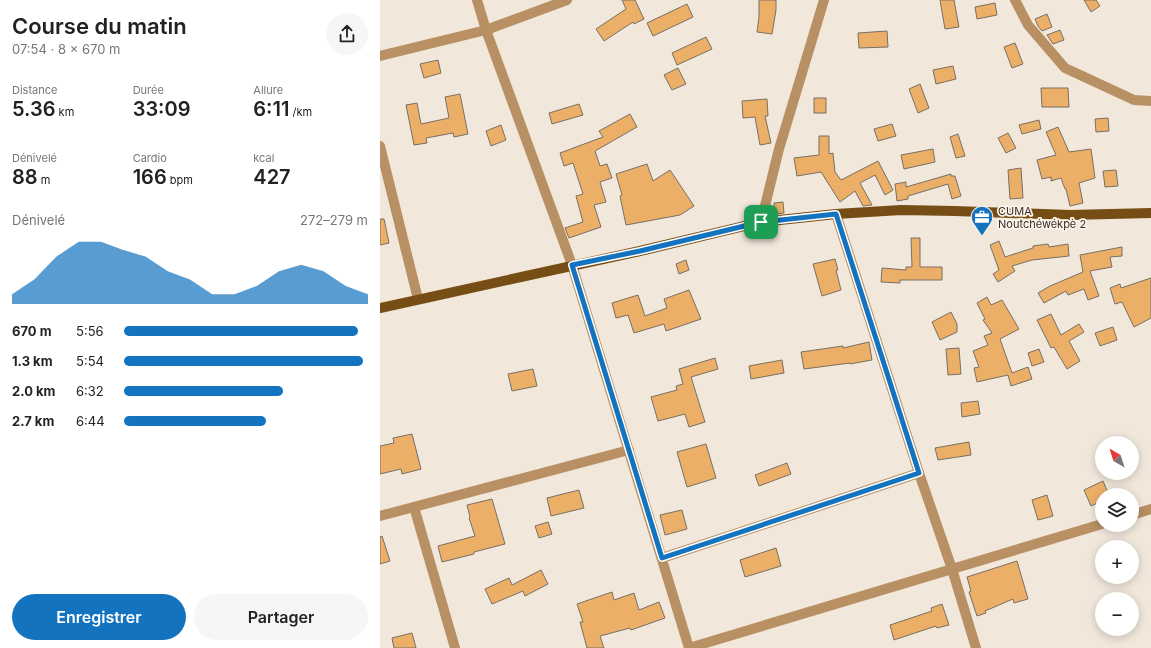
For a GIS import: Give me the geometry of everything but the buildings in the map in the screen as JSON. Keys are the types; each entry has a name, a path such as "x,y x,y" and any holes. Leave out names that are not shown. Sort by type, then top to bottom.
{"main road":[{"path":"380,308 640,251 761,222 836,214 902,210 1070,215 1151,213"}],"street":[{"path":"477,0 486,30 572,265 689,648 1095,526"},
{"path":"380,56 486,30 567,0"},
{"path":"761,222 779,148 824,0"},
{"path":"1015,0 1028,25 1065,68 1134,100 1151,102"},
{"path":"380,146 418,299"},
{"path":"836,214 919,473 952,569 976,648"},
{"path":"380,516 629,450"},
{"path":"662,558 919,473"},
{"path":"414,508 455,648"},
{"path":"1139,513 1151,509"}],"place":[{"name":"CUMA Noutchéwékpè 2","path":"982,236"}],"route":[{"path":"836,214 919,473 662,558 572,265 640,251 761,222 836,214"}]}
